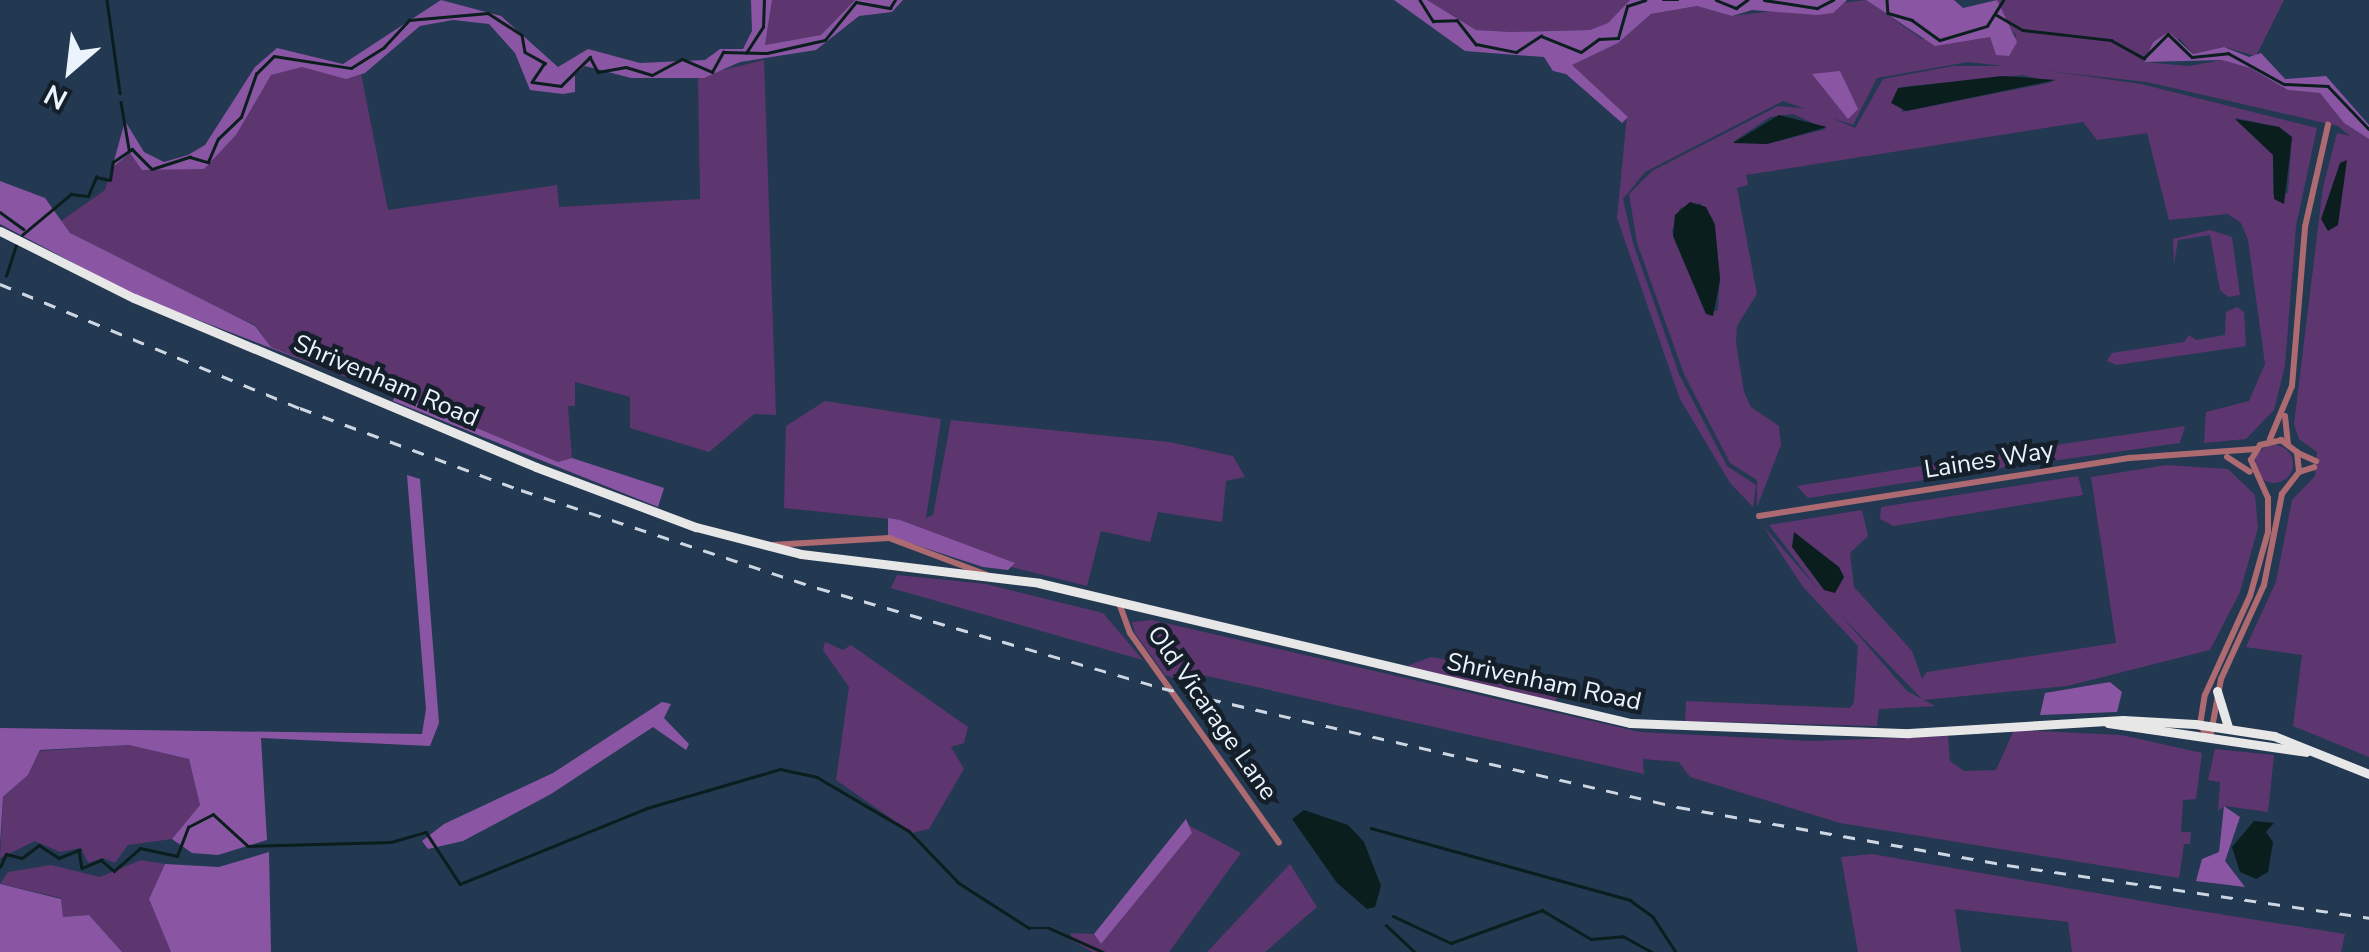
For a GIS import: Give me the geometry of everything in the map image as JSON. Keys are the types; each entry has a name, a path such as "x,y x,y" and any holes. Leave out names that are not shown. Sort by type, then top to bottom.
{"highway":[{"name":"Shrivenham Road","path":"4,233 134,298 536,467 766,546 985,574 1630,723 1909,733 2132,721 2206,725 2274,736 2369,774"},
{"path":"2217,691 2228,728"},
{"name":"Shrivenham Road","path":"2132,721 2210,739 2323,755"}],"street":[{"path":"2252,473 2256,449 2269,440 2285,414 2294,376 2305,227 2328,125"},
{"path":"2285,414 2288,444"},
{"path":"2206,725 2264,585 2285,487 2299,472 2315,464 2288,444 2269,440"},
{"name":"Laines Way","path":"1759,516 2148,456 2226,456 2256,449"},
{"path":"2296,452 2299,472"},
{"path":"2210,739 2206,725 2210,680 2263,556 2270,512 2264,487 2252,473 2226,456"},
{"path":"2264,487 2285,487"},
{"name":"Shrivenham Road","path":"766,546 889,538 985,574"},
{"name":"Old Vicarage Lane","path":"1119,603 1130,633 1279,842"}],"shaded area":[{"path":"441,0 501,16 558,67 588,49 640,63 705,60 720,49 743,49 752,31 751,0 772,0 765,45 821,35 855,0 903,0 892,12 859,16 816,50 740,62 704,78 631,78 585,66 575,75 575,92 563,94 530,90 515,53 489,24 453,20 420,26 365,73 346,79 302,67 271,75 236,135 204,169 142,170 130,153 112,168 125,121 144,152 164,162 188,155 205,145 255,67 277,48 343,64"},
{"path":"772,0 855,0 821,35 765,45"},
{"path":"1394,0 1427,0 1476,30 1511,32 1590,30 1608,23 1630,0 1847,0 1833,13 1817,15 1752,10 1732,16 1697,6 1651,14 1618,43 1572,65 1628,117 1622,123 1566,74 1553,71 1544,57 1465,51"},
{"path":"1427,0 1630,0 1608,23 1590,30 1511,32 1476,30"},
{"path":"1866,0 1922,39 1990,37 1996,54 2008,56 2016,35 2002,20 1997,0 2284,0 2256,56 2224,47 2193,54 2180,39 2153,41 2144,62 2189,66 2222,60 2250,68 2288,90 2320,93 2344,123 2369,139 2369,757 2293,726 2302,655 2246,647 2276,582 2292,500 2315,476 2317,452 2299,439 2294,424 2323,187 2337,133 2350,136 2338,126 2147,82 1968,62 1877,78 1853,125 1783,101 1645,172 1623,199 1633,243 1679,374 1727,466 1756,485 1753,507 1730,483 1680,399 1617,218 1627,116 1571,65 1618,43 1651,14 1697,6 1732,16"},
{"path":"1866,0 1954,0 1963,8 1997,0 2017,42 2009,56 1996,55 1990,37 1935,46"},
{"path":"2169,32 2193,54 2224,47 2249,57 2261,53 2285,79 2326,76 2369,125 2369,139 2344,123 2320,93 2288,90 2250,68 2222,60 2144,62 2153,42"},
{"path":"764,60 776,415 754,414 709,452 630,428 630,397 575,382 575,406 568,406 572,458 559,462 527,451 394,397 377,386 377,366 367,383 358,382 271,347 255,325 159,282 70,233 61,221 105,190 112,168 130,153 143,170 204,168 236,135 259,86 271,75 302,67 346,78 361,74 388,210 557,185 559,207 700,199 698,76"},
{"path":"1953,66 2014,66 2141,84 2317,128 2296,226 2285,366 2274,410 2246,439 2204,443 2206,412 2249,401 2265,364 2248,240 2241,223 2228,214 2169,220 2147,133 2097,140 2083,122 1746,175 1748,185 1737,188 1757,294 1737,326 1736,343 1744,392 1751,407 1779,426 1781,445 1757,507 1757,480 1730,463 1684,374 1637,243 1629,194 1652,171 1778,106 1812,109 1855,128 1883,79","holes":["2022,75 2053,82 1902,112 1901,87","1793,114 1826,129 1767,144 1733,142 1770,117","2236,118 2279,127 2292,137 2288,193 2273,195 2273,155","1700,203 1713,219 1720,275 1718,310 1706,314 1672,231 1680,208"]},
{"path":"1840,71 1858,109 1848,119 1812,74"},
{"path":"2002,76 2056,80 1906,111 1891,103 1898,88"},
{"path":"1779,115 1827,127 1767,144 1733,143"},
{"path":"2235,119 2279,127 2292,137 2284,204 2274,199 2273,155"},
{"path":"2347,160 2338,225 2328,231 2321,219 2340,163"},
{"path":"0,181 45,198 70,233 255,326 271,347 325,369 136,296 0,224"},
{"path":"1690,202 1706,207 1715,225 1720,280 1713,316 1706,314 1673,236 1675,215"},
{"path":"2210,230 2232,237 2240,295 2228,297 2220,290 2210,235 2178,240 2174,264 2173,239"},
{"path":"2237,307 2244,312 2246,346 2117,365 2107,361 2112,353 2184,342 2189,335 2196,340 2225,335 2226,312"},
{"path":"395,394 558,462 572,458 664,488 658,507 393,401"},
{"path":"825,401 941,419 926,518 933,515 951,420 1169,442 1233,456 1245,477 1226,481 1222,522 1158,512 1150,542 1101,531 1087,586 1011,567 900,520 784,508 786,426"},
{"path":"2185,426 2180,443 2030,464 2028,449"},
{"path":"2274,445 2288,450 2293,464 2288,478 2274,483 2260,478 2255,464 2260,450"},
{"path":"2018,451 2020,465 1933,479 1931,464"},
{"path":"2167,465 2228,469 2255,495 2258,528 2240,592 2210,650 2067,686 1923,700 1827,601 1769,525 1862,510 1868,536 1850,553 1854,587 1912,651 1922,679 1927,672 2116,643 2091,477"},
{"path":"1921,466 1924,480 1808,498 1797,486"},
{"path":"407,475 420,479 439,723 430,746 261,738 267,840 218,855 192,853 172,839 200,805 189,759 129,745 40,750 28,775 3,797 0,843 0,728 422,734 426,709"},
{"path":"2078,476 2083,495 1894,526 1880,519 1881,507"},
{"path":"888,518 1015,563 1008,570 983,567 888,536"},
{"path":"1763,526 1907,691 1935,706 1879,709 1877,726 1685,721 1686,701 1850,708 1854,702 1858,646 1803,587"},
{"path":"1794,532 1839,567 1844,577 1835,593 1824,590 1792,547"},
{"path":"897,575 986,584 1103,613 1143,660 891,588"},
{"path":"1152,620 1640,732 1811,741 1948,736 1950,761 1964,771 1996,770 2014,730 2121,735 2202,753 2196,799 2183,800 2181,832 2191,832 2190,844 2184,844 2179,878 1840,823 1690,777 1679,762 1643,759 1644,774 1180,670 1177,679 1165,675 1135,633 1132,622"},
{"path":"825,642 843,650 851,645 968,727 964,743 951,747 964,769 929,829 912,833 836,780 849,687 823,650"},
{"path":"1431,657 1575,688 1446,668 1462,677 1559,692 1554,704 1407,666"},
{"path":"2110,682 2122,692 2117,712 2040,715 2045,693"},
{"path":"662,702 671,704 664,718 689,744 686,750 653,727 551,794 463,841 428,849 422,841 444,824 553,773"},
{"path":"129,745 189,759 200,805 172,839 128,845 115,863 103,858 88,863 81,848 60,852 35,841 0,858 3,798 28,775 40,751"},
{"path":"2215,749 2274,755 2268,812 2225,806 2218,811 2220,782 2208,780"},
{"path":"2224,806 2240,817 2225,861 2245,887 2196,881 2202,859 2219,852"},
{"path":"1304,810 1348,825 1364,842 1381,886 1375,907 1367,909 1337,883 1292,819"},
{"path":"1186,819 1192,833 1101,944 1094,934"},
{"path":"2254,821 2274,823 2266,832 2273,842 2268,872 2256,879 2240,872 2232,847"},
{"path":"1188,825 1241,853 1169,952 1093,952 1071,940 1071,933 1094,934 1101,944 1192,833"},
{"path":"269,852 271,952 171,952 149,899 165,864 219,867"},
{"path":"1872,854 2345,934 2341,952 2072,952 2068,922 1955,909 1961,952 1858,952 1841,857"},
{"path":"141,860 165,864 149,899 171,952 122,952 89,915 63,917 61,898 0,884 8,872 51,865 100,877"},
{"path":"1290,864 1317,907 1265,952 1207,952"},
{"path":"0,884 61,899 63,917 89,915 122,952 0,952"}],"waterway":[{"path":"107,0 120,93"},
{"path":"746,53 763,27 764,0"},
{"path":"22,235 71,194 88,196 96,177 110,180 113,162 132,149 152,169 190,157 208,162 218,139 241,117 256,74 274,56 351,68 384,47 409,20 488,13 522,35 525,52 545,63 532,82 561,86 590,57 598,72 626,67 652,75 682,59 712,72 723,52 767,53 825,40 856,2 890,8 895,0"},
{"path":"1420,0 1433,21 1457,20 1476,44 1516,52 1541,36 1581,52 1599,39 1618,38 1627,6 1645,0"},
{"path":"1663,0 1678,0"},
{"path":"1716,0 1736,8 1747,0"},
{"path":"1764,0 1817,8 1833,0"},
{"path":"1887,0 1888,13 1912,20 1940,40 1987,26 2003,0"},
{"path":"1995,14 2023,30 2111,40 2144,58 2168,34 2192,57 2228,53 2284,84 2328,86 2369,129"},
{"path":"121,102 129,149"},
{"path":"0,212 23,229"},
{"path":"6,276 17,242"},
{"path":"0,867 6,854 22,858 39,845 59,858 79,850 82,868 101,860 114,871 140,848 177,856 188,827 213,814 248,846 391,842 426,832 460,884 647,808 780,769 817,777 909,831 959,883 1029,928 1049,928 1103,952"},
{"path":"1371,828 1630,900 1653,917 1676,952"},
{"path":"1393,916 1451,943 1542,910 1591,939 1623,936 1652,952"},
{"path":"1386,925 1415,952"}],"railway":[{"path":"0,284 300,408 521,490 818,588 1162,688 1678,807 2007,865 2369,918"}]}
